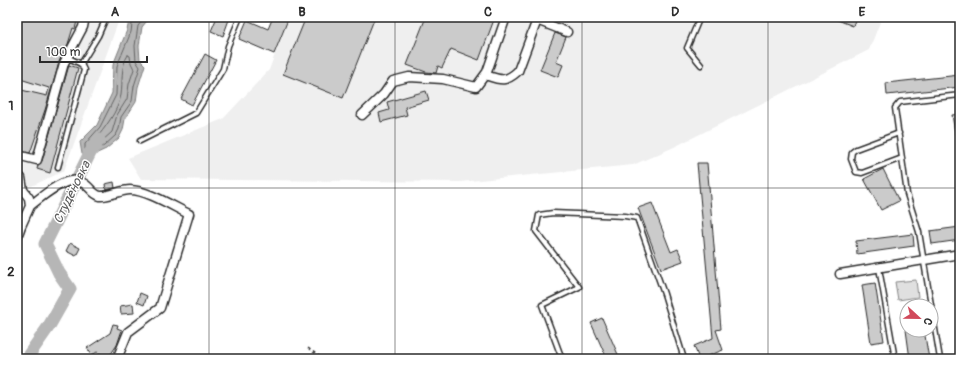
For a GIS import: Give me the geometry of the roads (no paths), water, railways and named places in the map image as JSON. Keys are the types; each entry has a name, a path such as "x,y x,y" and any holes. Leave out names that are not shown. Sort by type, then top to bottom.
{"street":[{"path":"17,155 37,160 64,62 83,27 85,17"},
{"path":"362,115 384,94 393,81 409,77 443,79 476,86 487,72 506,17"},
{"path":"485,74 501,80 512,76 518,71 533,19 567,32"},
{"path":"17,177 21,178 23,190 30,202"},
{"path":"17,237 30,202 51,189 72,180 83,182 92,192 100,196 130,190 143,192 189,214 160,308 128,332 117,359"},
{"path":"840,274 960,254"}],"lane":[{"path":"80,64 98,36 106,19 94,17"},
{"path":"140,141 196,113 223,69 228,46 240,17"},
{"path":"700,17 688,48 701,64"},
{"path":"58,168 84,70 80,64 67,57"},
{"path":"940,359 919,232 907,194 895,108 900,102 960,95"},
{"path":"899,133 856,149 852,152 851,159 856,172 862,173 902,158"},
{"path":"562,359 542,305 579,287 536,231 539,215 553,213 610,215 637,218 664,294 684,359"},
{"path":"878,268 896,359"}],"water":[{"path":"130,17 150,17 142,27 139,46 140,60 145,65 138,87 136,102 125,119 123,130 119,138 106,149 93,155 82,154 80,142 97,125 112,93 113,65 127,30"}],"waterway":[{"name":"Студёновка","path":"26,359 49,326 70,289 59,273 45,244 90,153 99,140"}]}
